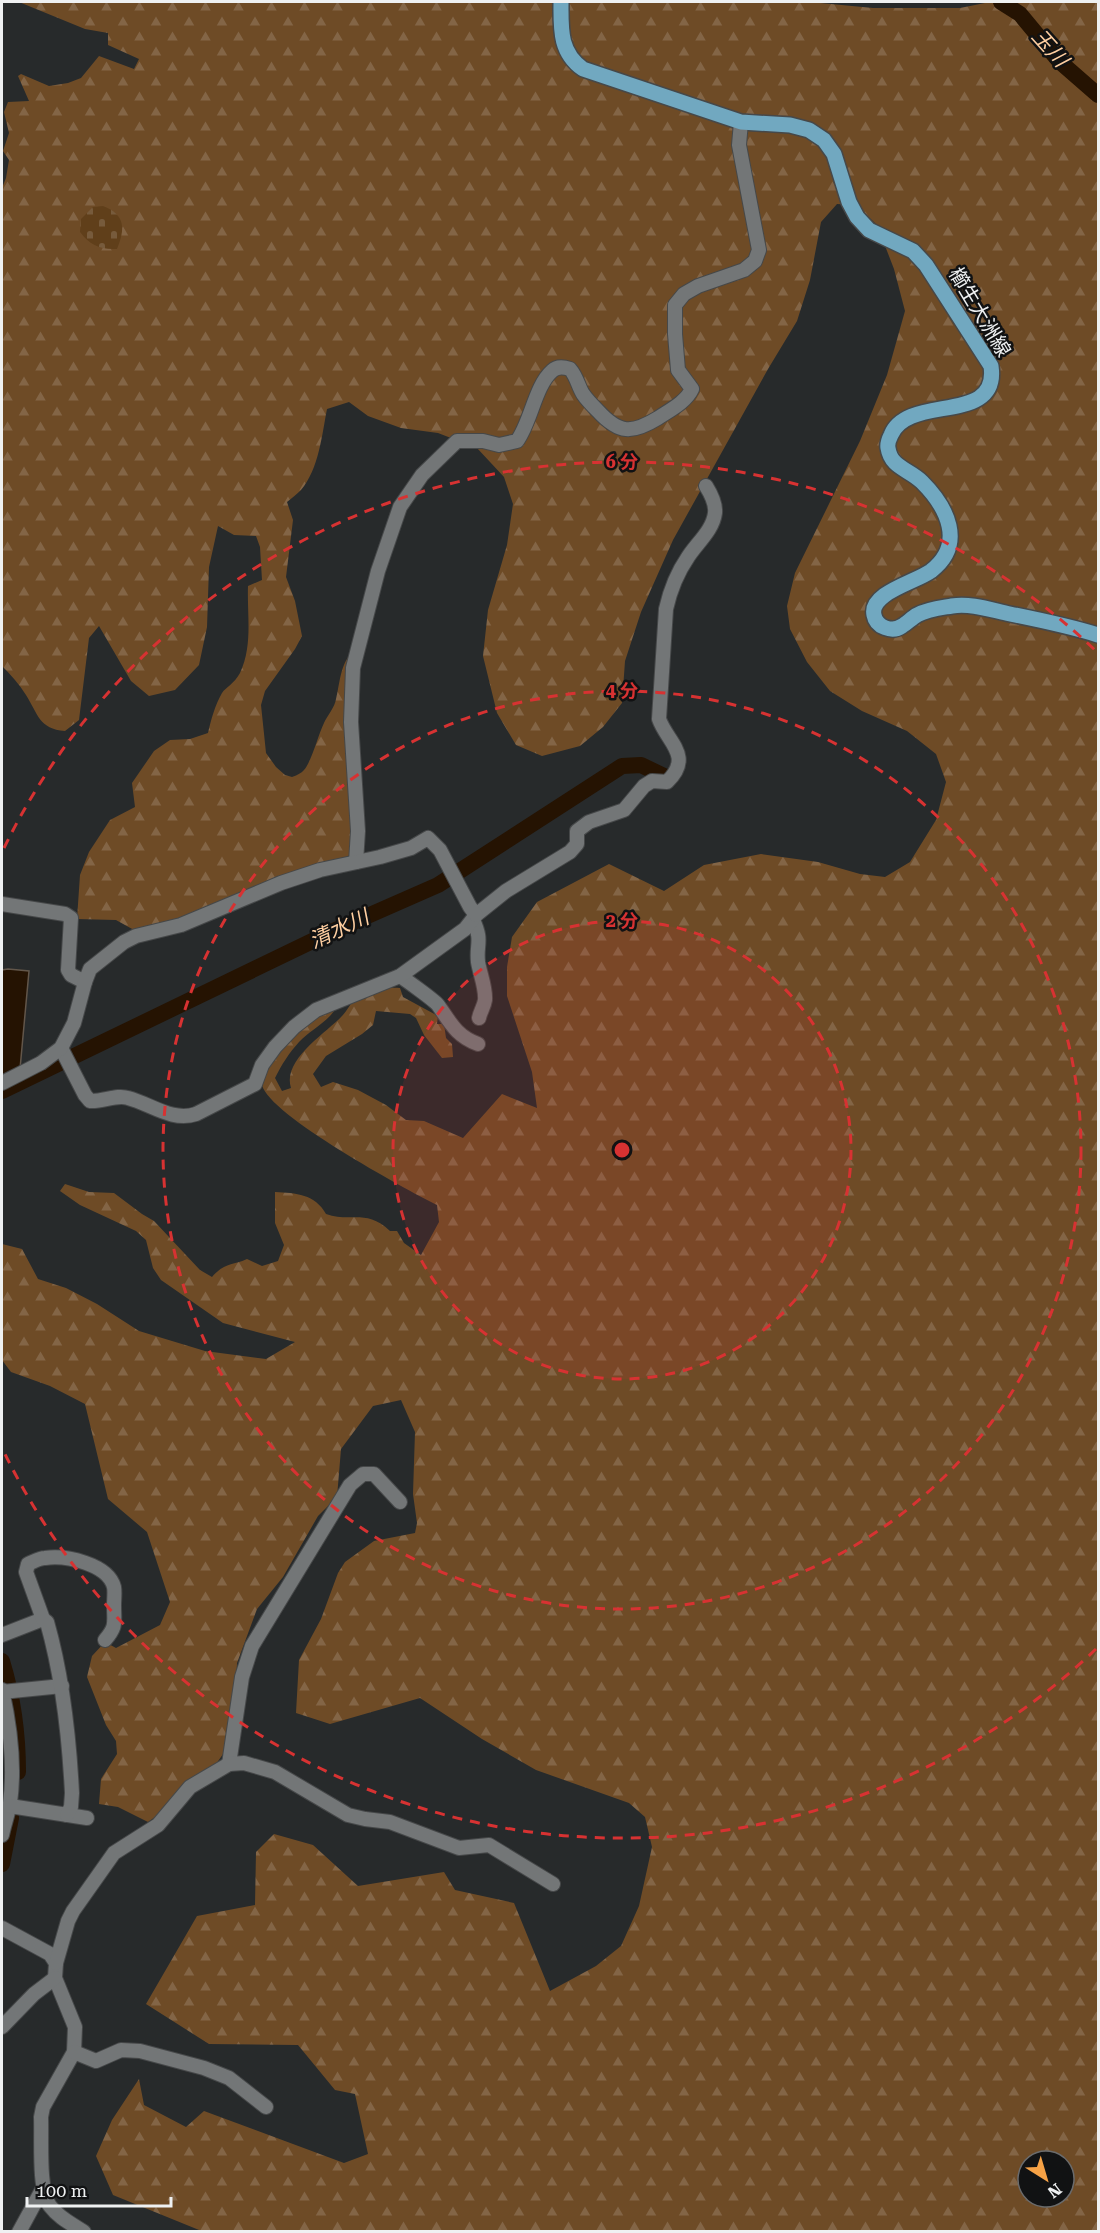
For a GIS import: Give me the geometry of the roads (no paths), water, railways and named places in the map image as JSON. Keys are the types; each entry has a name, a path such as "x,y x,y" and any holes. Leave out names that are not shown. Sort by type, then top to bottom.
{"main road":[{"name":"櫛生大洲線","path":"561,2 561,36 565,50 573,62 583,69 741,122 790,125 809,130 824,140 834,154 849,202 857,218 869,230 913,251 926,265 991,366 993,374 990,385 981,398 972,403 919,414 902,420 892,432 887,445 890,458 898,467 920,480 945,512 951,537 946,554 932,570 911,583 881,596 874,605 874,616 880,625 889,629 900,628 916,615 931,609 961,605 1059,624 1098,635"}],"street":[{"path":"356,862 358,831 351,722 353,668 378,571 400,507 422,475 458,441 483,441 499,446 517,441 525,430 542,386 551,372 558,368 570,369 584,396 611,425 620,429 636,430 689,397 692,389 678,370 675,305 684,294 698,286 744,270 755,261 759,250 739,145 741,122"},
{"path":"61,1048 90,1101 125,1096 169,1114 187,1117 255,1084 262,1065 275,1047 294,1027 316,1010 400,976 465,929 475,917 506,891 570,852 577,844 577,831 589,822 624,810 644,786 652,781 667,782 677,765 677,748 667,735 659,718 666,609 669,595 686,560 715,513 714,501 706,486"},
{"path":"2,1083 41,1063 61,1048 74,1023 90,969 124,942 136,936 181,925 281,883 411,848 428,838 440,850 475,917 480,942 478,959 485,995 478,1018"},
{"path":"2,904 65,914 71,918 68,970 71,975 85,982"},
{"path":"400,976 437,1003 451,1026 467,1039 478,1044"},
{"path":"229,1764 242,1677 252,1646 350,1485 363,1474 374,1474 400,1502"},
{"path":"66,1815 71,1807 72,1793 62,1686 47,1622 43,1619 26,1572 28,1564 44,1558 58,1557 88,1563 104,1571 114,1585 114,1629 105,1640"},
{"path":"2,1635 43,1619"},
{"path":"2,1835 10,1806 12,1785 9,1733 2,1691 62,1686"},
{"path":"84,2232 60,2217 49,2205 43,2188 41,2117 43,2107 74,2052 75,2027 55,1978 57,1954 73,1911 114,1853 158,1825 190,1787 229,1764 244,1763 275,1772 348,1815 390,1822 459,1848 489,1845 553,1884"},
{"path":"10,1806 87,1818"},
{"path":"2,1928 50,1954 56,1963"},
{"path":"2,2024 55,1978"},
{"path":"74,2052 96,2061 121,2050 140,2051 204,2068 229,2078 266,2107"},
{"path":"19,2232 43,2188"}],"waterway":[{"name":"玉川","path":"1001,2 1020,14 1059,61 1098,95"},
{"name":"清水川","path":"2,1091 331,932 438,885 622,766 641,765 666,777"},
{"name":"清水川","path":"2,1661 14,1716 18,1772"},
{"name":"清水川","path":"2,1864 11,1818"}]}
